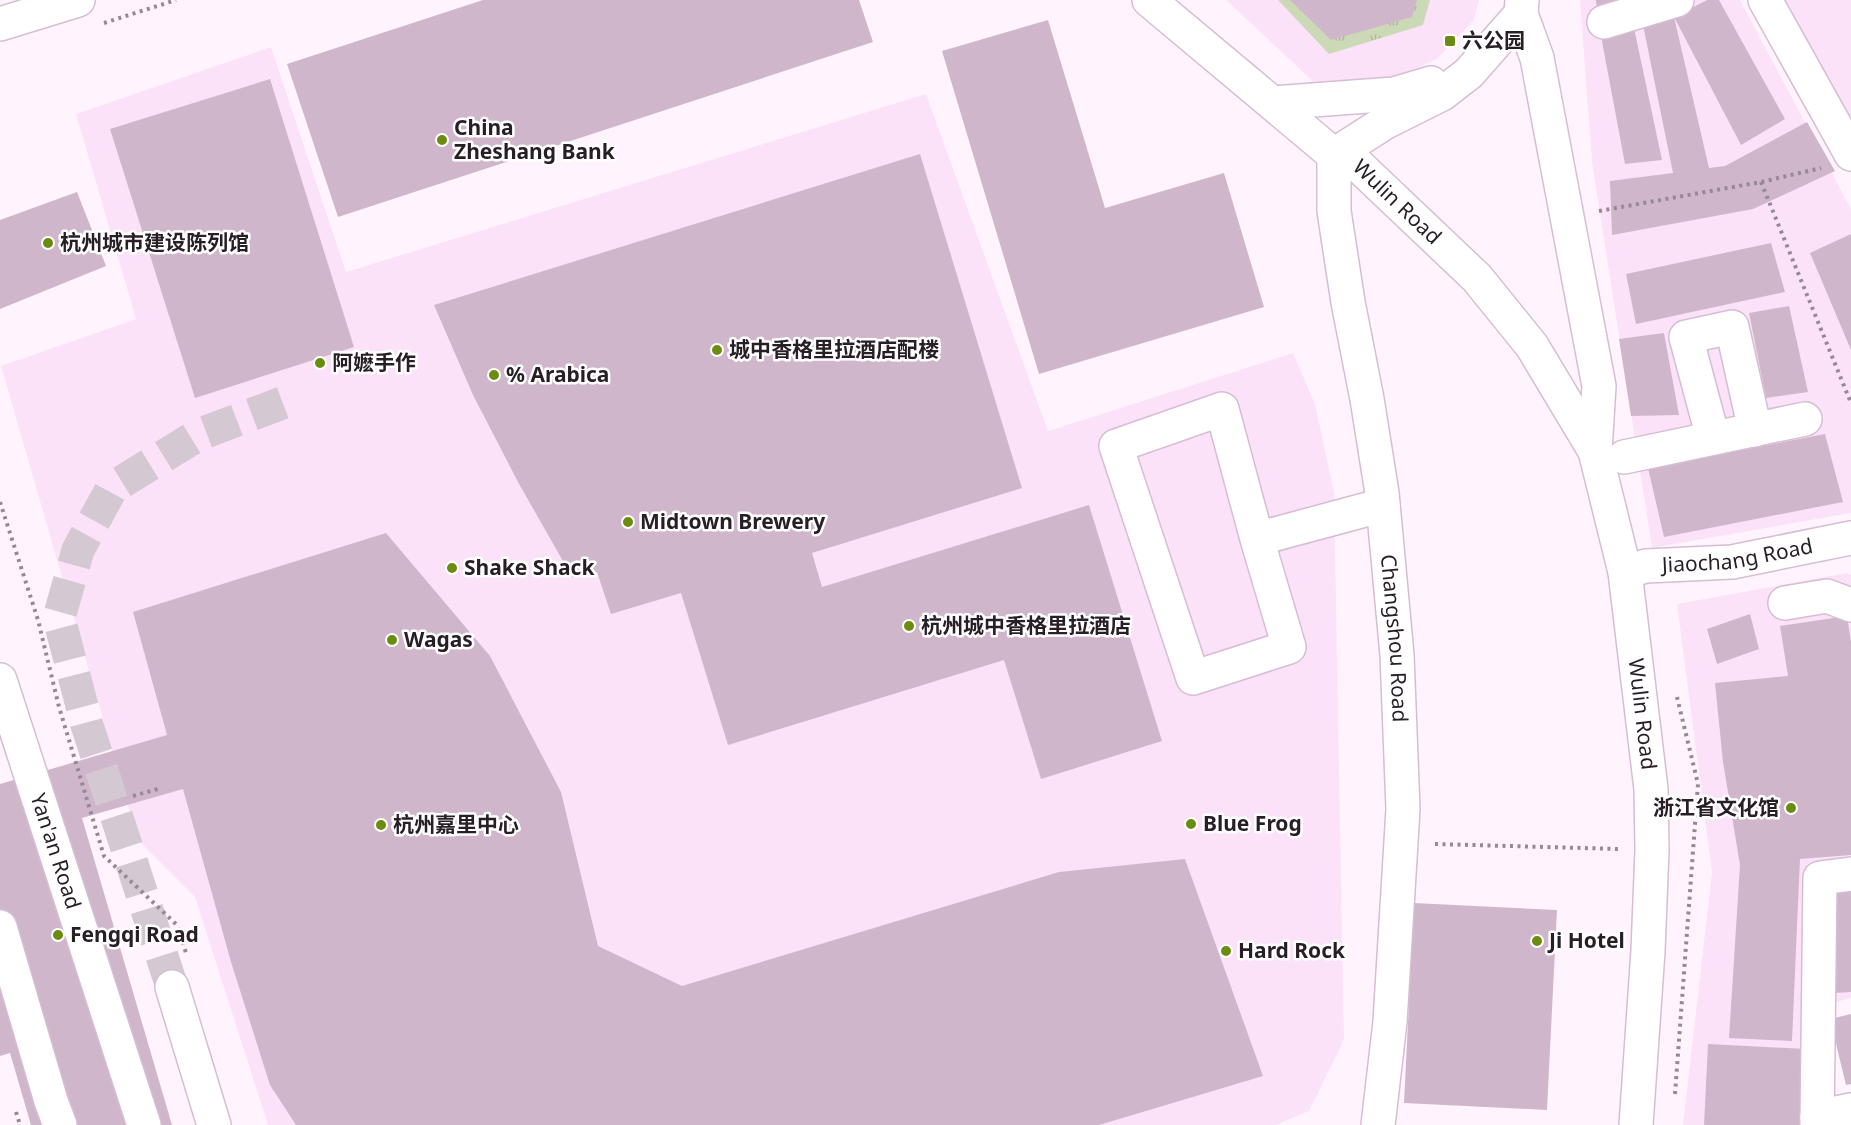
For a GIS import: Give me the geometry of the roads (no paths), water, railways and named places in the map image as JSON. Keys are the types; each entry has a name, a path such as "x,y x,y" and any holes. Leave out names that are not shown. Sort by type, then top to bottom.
{"street":[{"path":"0,24 78,0"},
{"name":"Wulin Road","path":"1149,0 1334,155 1359,166 1477,278 1532,346 1609,454"},
{"path":"1604,22 1677,0"},
{"path":"1765,0 1840,160"},
{"path":"1334,155 1384,123 1442,94 1469,72 1521,7"},
{"name":"Wulin Road","path":"1521,7 1537,58 1599,386 1625,572 1651,789 1652,850 1648,951 1636,1125"},
{"path":"1273,103 1394,94 1469,72"},
{"name":"Changshou Road","path":"1334,155 1334,211 1383,505 1397,654 1403,809 1390,1022 1378,1125"},
{"path":"1713,438 1686,337 1732,327 1755,430"},
{"path":"1222,409 1257,539 1289,647 1193,678 1116,446 1222,409"},
{"path":"1609,454 1713,438 1805,419"},
{"path":"1257,539 1383,505"},
{"name":"Jiaochang Road","path":"1625,572 1646,566 1732,562 1851,537"},
{"path":"1791,550 1793,601 1827,596 1851,604"},
{"name":"Yan'an Road","path":"0,680 144,1125"},
{"path":"1851,874 1820,878 1817,1121 1851,1110"},
{"path":"0,927 60,1125"},
{"path":"172,987 214,1125"},
{"path":"1361,1125 1382,1088"}],"tunnel":[{"path":"172,987 87,725 59,618 78,550 112,488 198,435 290,400"}],"place":[{"name":"六公园","path":"1450,41"},
{"name":"China Zheshang Bank","path":"442,140"},
{"name":"杭州城市建设陈列馆","path":"48,243"},
{"name":"城中香格里拉酒店配楼","path":"717,350"},
{"name":"阿嬷手作","path":"320,363"},
{"name":"% Arabica","path":"494,375"},
{"name":"Midtown Brewery","path":"628,522"},
{"name":"Shake Shack","path":"452,568"},
{"name":"杭州城中香格里拉酒店","path":"909,626"},
{"name":"Wagas","path":"392,640"},
{"name":"浙江省文化馆","path":"1791,808"},
{"name":"Blue Frog","path":"1191,824"},
{"name":"杭州嘉里中心","path":"381,825"},
{"name":"Fengqi Road","path":"58,935"},
{"name":"Ji Hotel","path":"1537,941"},
{"name":"Hard Rock","path":"1226,951"}]}
